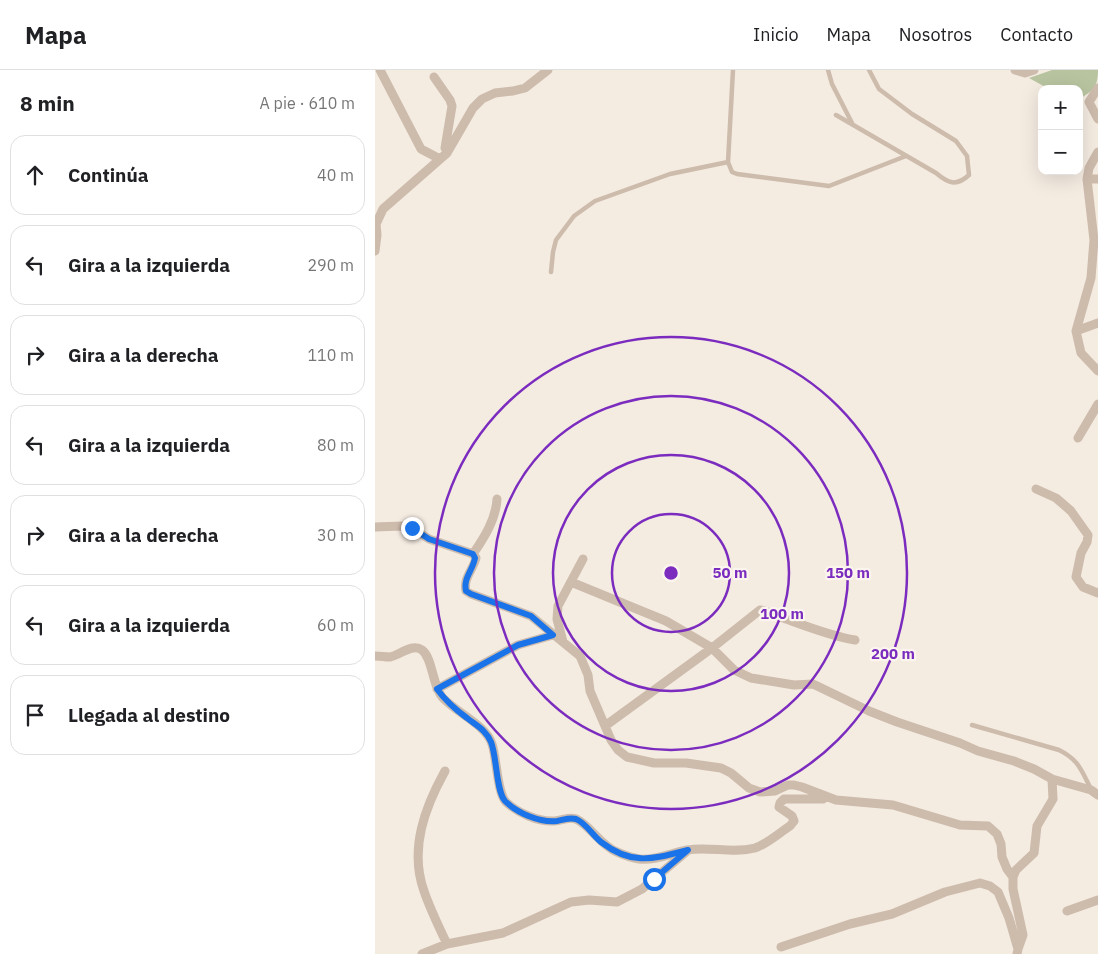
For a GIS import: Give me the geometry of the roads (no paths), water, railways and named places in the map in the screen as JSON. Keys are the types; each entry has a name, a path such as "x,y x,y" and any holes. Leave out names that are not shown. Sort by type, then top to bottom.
{"street":[{"path":"380,70 421,149 443,156"},
{"path":"375,251 376,224 383,209 443,156 473,108 482,99 495,93 525,88 548,70"},
{"path":"1015,70 1025,73 1034,70"},
{"path":"434,77 452,106 443,156"},
{"path":"1098,88 1089,102 1098,118"},
{"path":"1098,152 1089,168 1087,178 1096,240 1091,278 1076,331 1081,353 1098,371"},
{"path":"1087,178 1098,179"},
{"path":"1076,331 1098,323"},
{"path":"1078,438 1098,404"},
{"path":"1037,489 1056,498 1071,512 1088,535 1087,542 1081,553 1076,577 1083,587 1098,593"},
{"path":"473,554 484,537 496,509 497,499"},
{"path":"375,527 402,526 412,528 429,539 473,554"},
{"path":"473,554 475,558 474,564 464,585 466,591 531,616 580,656 588,675 589,691 611,740 618,750 627,757 655,763 686,763 721,768 731,773 749,788 760,792 775,791 788,785 802,787 835,800"},
{"path":"563,643 557,619 558,606 583,559"},
{"path":"571,582 665,621 712,648 734,670 751,678 794,685 813,684 869,711 978,751 1014,761 1052,779 1095,792"},
{"path":"605,726 712,648 760,610 827,634 855,640"},
{"path":"437,689 518,645 553,635"},
{"path":"375,656 389,657 400,654 408,649 421,649 426,654 437,689 443,698 487,734 491,742 497,768 501,795 505,801 521,813 545,821 577,819 600,842 615,851 640,859 654,858 688,850 744,851 757,847 790,826 793,821 791,816 779,807 783,799 818,798 893,805 959,825 989,826 997,834 1001,844 1002,857 1013,877"},
{"path":"445,771 431,796 420,832 417,858 423,890 447,944"},
{"path":"1018,952 1023,935 1013,889 1013,877 1016,870 1034,853 1037,826 1053,799 1052,779"},
{"path":"422,954 447,944 503,933 571,902 589,900 617,902 642,889 688,850"},
{"path":"781,947 850,924 891,914 945,892 980,883 990,886 997,892 1009,918 1018,952"},
{"path":"1067,911 1098,900"}],"lane":[{"path":"733,70 728,162 731,172 829,186 906,156"},
{"path":"828,70 832,84 853,125"},
{"path":"835,115 948,182 962,181 969,175 967,156 956,141 912,114 879,89 869,70"},
{"path":"551,272 556,240 574,216 595,201 670,174 728,162"},
{"path":"972,725 1059,750 1071,756 1095,792"}]}
